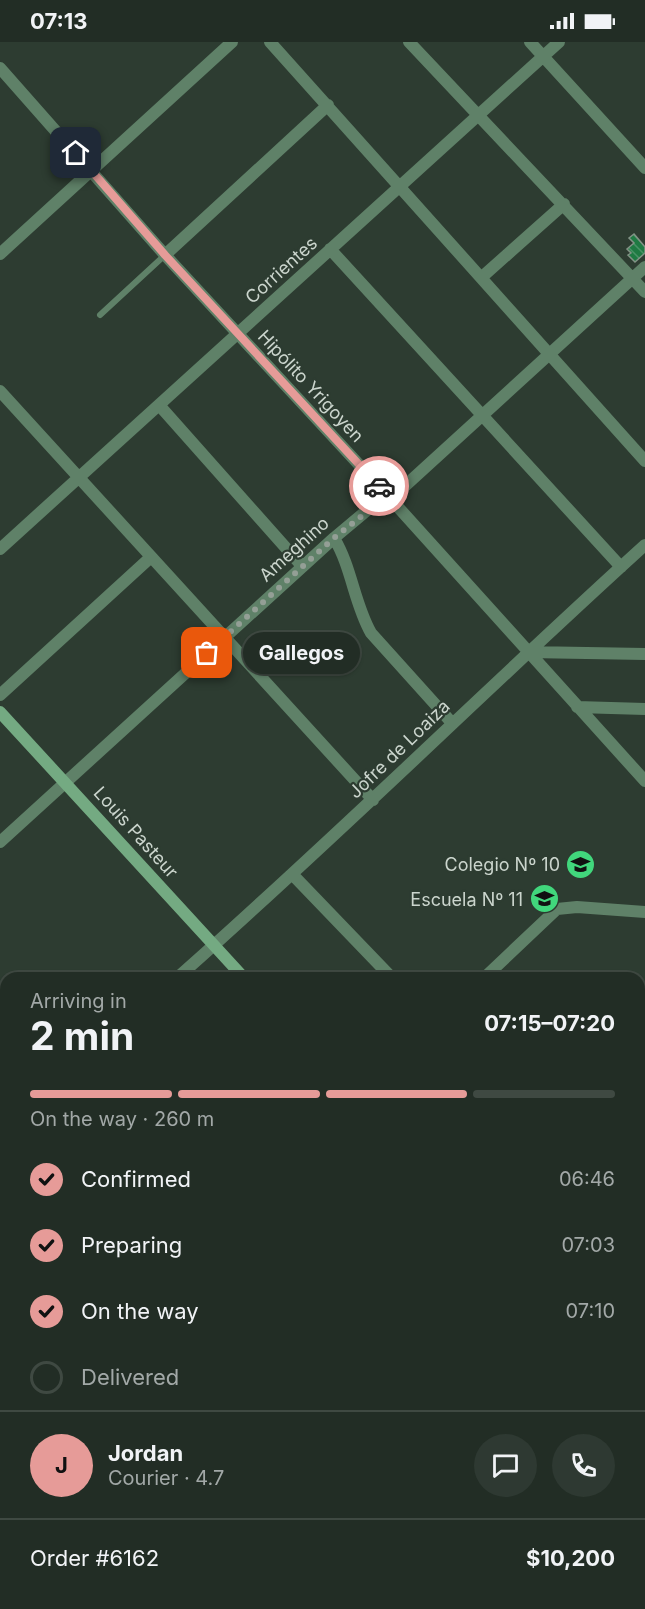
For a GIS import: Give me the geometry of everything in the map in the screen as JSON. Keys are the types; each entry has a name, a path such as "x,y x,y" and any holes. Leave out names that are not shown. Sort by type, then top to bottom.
{"street":[{"path":"0,254 232,42"},
{"path":"270,42 551,353 645,461"},
{"path":"409,42 645,292"},
{"path":"530,42 645,168"},
{"name":"Corrientes","path":"0,548 559,42"},
{"name":"Hipólito Yrigoyen","path":"0,68 165,255 388,495 645,781"},
{"path":"165,255 327,105"},
{"path":"482,277 564,204"},
{"path":"330,249 625,563 645,560"},
{"name":"Ameghino","path":"0,842 302,566 388,495 406,485 645,267"},
{"path":"0,391 373,800"},
{"path":"159,405 302,566"},
{"path":"334,538 347,561 364,620 371,633 452,723"},
{"name":"Jofre de Loaiza","path":"184,972 373,800 452,723 645,545"},
{"path":"0,695 152,557"},
{"path":"528,652 645,654"},
{"path":"577,706 645,709"},
{"name":"Louis Pasteur","path":"0,712 238,972"},
{"path":"631,766 645,766"},
{"path":"292,874 386,972"},
{"path":"490,972 552,912 577,907 645,912"}],"lane":[{"path":"100,315 165,255"}],"building":[{"path":"634,234 645,247 645,253 635,262 628,255 631,253 627,249 634,243 629,238"}],"way so far":[{"path":"207,653 334,538 388,495 379,486"}],"place":[{"name":"Gallegos","path":"207,653"},
{"name":"Colegio Nº 10","path":"581,864"},
{"name":"Escuela Nº 11","path":"544,899"}],"route":[{"path":"76,153 165,255 379,486"}]}
